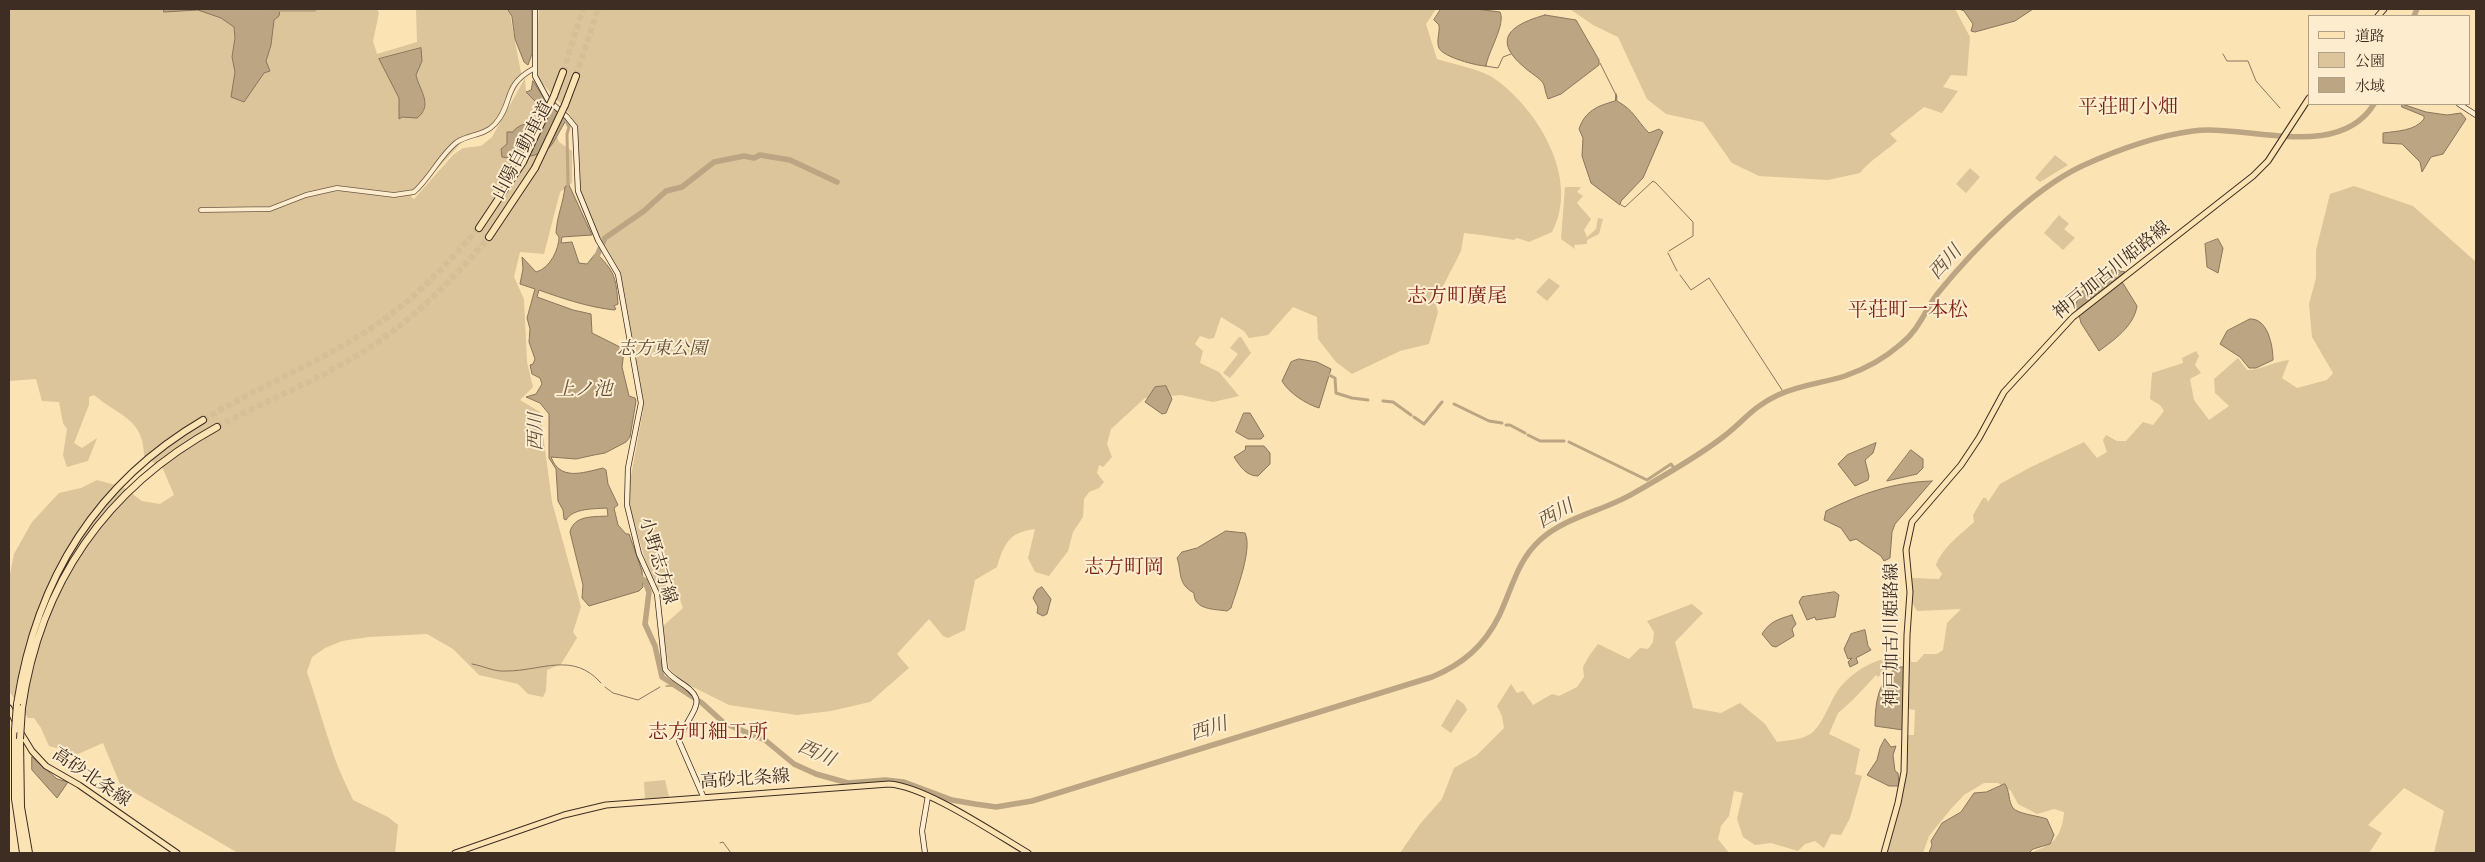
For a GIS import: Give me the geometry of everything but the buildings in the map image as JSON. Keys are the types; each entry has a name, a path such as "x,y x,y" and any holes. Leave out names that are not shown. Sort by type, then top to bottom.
{"highway":[{"name":"山陽自動車道","path":"478,228 523,162 554,96 563,72"},
{"name":"山陽自動車道","path":"489,237 535,168 565,105 576,76"},
{"path":"29,853 20,797 20,706 24,666 39,614 59,568 76,539 96,511 130,474 170,440 203,420"},
{"path":"23,853 15,799 15,730 31,659 43,622 59,584 84,544 114,504 148,472 176,451 216,426"}],"main road":[{"name":"小野志方線","path":"535,9 533,69 540,87 548,100 575,127 578,191 598,240 618,274 641,403 628,468 626,506 640,554 656,594 666,669 672,678 690,690 696,700 679,741 703,796"},
{"name":"神戸加古川姫路線","path":"1884,853 1898,803 1904,772 1906,635 1910,592 1906,550 1912,522 1961,465 1979,438 2004,392 2062,328 2092,300 2246,183 2268,160 2308,99"},
{"path":"2461,105 2476,115"},
{"name":"高砂北条線","path":"9,708 28,746 46,766 79,785 178,853"},
{"name":"高砂北条線","path":"455,853 592,807 703,796 889,784 910,788 928,796 1028,853"},
{"path":"925,853 922,831 928,796"}],"street":[{"path":"201,210 270,209 306,195 337,188 407,195 414,192 458,142 482,134 496,124 514,84 520,76 533,69"}],"green space":[{"path":"9,9 377,9 379,13 373,41 377,54 417,42 416,9 509,9 522,78 491,132 462,142 411,197 414,199 453,155 463,148 481,146 492,137 525,78 526,92 535,98 552,122 559,142 572,151 572,183 560,192 544,254 520,252 514,277 524,299 527,362 533,387 520,400 540,412 552,502 581,607 573,632 577,638 561,664 547,670 546,691 543,697 528,694 518,684 479,675 453,649 427,634 369,637 342,641 325,648 312,657 307,672 339,769 353,800 388,817 398,825 395,853 238,853 120,784 103,743 78,754 49,746 34,718 28,718 9,691 9,579 14,554 32,522 59,493 81,488 97,480 123,487 142,501 160,504 174,495 163,469 144,456 140,434 135,426 94,395 89,397 89,405 74,443 82,448 97,438 88,461 67,467 63,455 67,429 63,423 59,402 42,401 36,379 9,381"},
{"name":"志方東公園","path":"539,9 1436,9 1426,24 1437,59 1473,69 1492,77 1509,90 1538,125 1550,146 1558,168 1561,190 1560,211 1552,232 1529,242 1517,238 1514,240 1464,233 1461,251 1435,302 1438,312 1429,344 1400,351 1352,374 1336,362 1318,339 1317,317 1293,307 1268,335 1249,338 1244,331 1221,317 1214,338 1209,339 1200,336 1195,344 1203,351 1200,363 1219,372 1239,396 1213,402 1181,395 1145,398 1111,429 1107,444 1112,457 1103,467 1099,465 1097,473 1104,482 1099,488 1089,492 1084,499 1083,517 1073,532 1068,551 1049,576 1035,572 1028,558 1035,529 1019,533 1013,536 1005,546 997,567 975,580 965,630 948,638 943,636 929,619 897,654 909,668 870,702 831,711 797,715 729,705 679,680 669,668 662,627 683,608 677,591 661,601 647,566 627,498 643,411 620,275 599,239 580,189 577,128 569,113 538,79 536,57"},
{"path":"1570,9 1955,9 1970,37 1967,76 1951,75 1943,87 1958,91 1942,113 1924,107 1890,134 1897,141 1860,173 1828,180 1759,176 1732,163 1703,122 1666,114 1647,99 1618,37 1593,25"},
{"path":"2055,155 2068,165 2040,182 2035,178"},
{"path":"1970,168 1980,177 1966,193 1956,184"},
{"path":"2354,186 2413,206 2476,262 2476,853 2434,853 2444,811 2404,788 2368,825 2382,833 2369,853 2031,853 2054,840 2063,822 2064,812 2054,809 2037,814 2018,804 2011,791 1998,783 1984,783 1964,795 1950,810 1929,836 1923,853 1886,853 1903,794 1908,735 1914,735 1915,710 1908,709 1907,649 1910,649 1911,662 1917,662 1924,654 1937,654 1943,650 1947,623 1961,609 1917,611 1912,602 1912,578 1939,579 1942,574 1936,565 1939,559 1952,542 1974,522 1973,515 1983,498 1986,498 1988,502 2000,484 2084,442 2097,458 2107,452 2103,440 2106,435 2117,441 2126,441 2143,422 2153,425 2164,411 2160,405 2150,399 2152,373 2183,363 2182,358 2196,351 2199,356 2195,365 2201,373 2190,379 2194,400 2209,420 2229,406 2215,393 2214,379 2238,358 2247,370 2289,360 2282,378 2297,388 2327,380 2333,373 2312,337 2309,304 2316,278 2316,250 2330,194"},
{"path":"1565,187 1581,187 1577,192 1583,196 1577,203 1591,219 1584,230 1587,237 1596,229 1598,218 1603,219 1599,234 1587,240 1587,244 1574,245 1575,249 1561,239"},
{"path":"2059,215 2069,224 2064,229 2075,238 2063,250 2044,233"},
{"path":"1549,278 1560,286 1547,301 1536,292"},
{"path":"1241,337 1251,353 1230,378 1223,373 1238,354 1230,348"},
{"path":"1692,604 1703,613 1675,642 1693,708 1721,713 1740,703 1765,724 1777,742 1801,738 1814,731 1835,695 1855,673 1883,659 1902,658 1878,677 1876,675 1838,713 1829,734 1860,749 1855,774 1862,776 1850,818 1841,835 1831,834 1824,848 1815,841 1805,844 1798,851 1771,843 1755,845 1743,837 1737,819 1743,793 1734,791 1729,816 1721,826 1718,839 1729,853 1400,853 1420,824 1442,799 1454,768 1477,755 1504,728 1502,716 1497,706 1511,684 1517,693 1523,691 1533,705 1552,694 1559,696 1577,687 1584,677 1583,667 1598,644 1629,659 1640,648 1648,649 1653,642 1654,632 1647,621"},
{"path":"1457,699 1464,704 1467,710 1451,733 1441,726"},
{"path":"665,780 669,797 645,799 644,782"}],"water":[{"path":"164,9 280,9 279,16 274,20 271,45 266,61 270,71 264,73 244,102 231,97 235,72 232,57 235,38 234,27 221,18 198,10 164,12"},
{"path":"508,9 532,9 532,54 528,65 524,62 515,39 512,17"},
{"path":"1441,9 1476,9 1500,12 1501,24 1486,66 1453,58 1439,48 1439,25 1434,20"},
{"path":"1959,9 2033,9 2015,21 1975,32 1971,31 1973,24 1964,11"},
{"path":"1545,15 1576,20 1599,60 1599,65 1561,94 1548,99 1543,83 1514,57 1508,48 1507,40 1515,28"},
{"path":"421,48 422,61 416,75 424,97 424,108 417,118 402,117 399,119 399,98 379,59"},
{"path":"533,81 547,103 566,119 565,122 554,142 542,153 520,158 502,157 501,149 507,144 507,132 513,132 532,121 538,115 537,103 526,92 531,90"},
{"path":"1616,94 1617,101 1632,112 1649,133 1659,129 1663,132 1643,178 1621,201 1620,205 1591,183 1582,156 1583,138 1579,129 1592,110 1615,101"},
{"path":"2402,105 2405,105 2426,112 2447,115 2461,113 2466,119 2443,154 2431,157 2422,172 2420,162 2402,144 2383,143 2383,133 2411,128 2424,119 2424,116 2402,107"},
{"name":"上ノ池","path":"569,185 592,235 562,237 561,243 572,242 579,263 587,264 596,253 602,259 615,280 618,304 614,306 616,309 614,310 604,309 539,290 537,297 573,310 591,314 592,333 620,347 624,351 622,367 629,396 635,398 636,401 630,437 626,442 605,453 576,459 551,457 560,470 566,472 580,473 603,468 606,470 608,484 618,505 614,508 618,525 626,534 629,534 642,571 643,587 639,591 589,606 582,598 583,585 570,532 572,526 580,520 590,517 608,516 607,508 579,511 569,516 566,520 564,519 563,510 558,501 556,469 549,458 549,414 540,403 526,397 536,394 542,384 540,378 532,374 530,365 533,364 535,359 529,342 530,329 527,318 535,289 520,284 523,269 522,257 536,272 550,262 556,252 559,241 556,233 559,215 565,187"},
{"path":"2218,239 2223,248 2218,273 2207,267 2205,244"},
{"path":"2114,269 2125,272 2075,311 2079,297 2088,285"},
{"path":"2121,280 2137,306 2135,313 2123,332 2099,351 2081,323 2079,315"},
{"path":"2250,319 2261,323 2265,328 2273,354 2273,360 2256,368 2249,368 2240,357 2220,344 2227,331"},
{"path":"1299,359 1317,362 1331,369 1319,408 1298,398 1282,381 1291,362"},
{"path":"1166,386 1172,399 1166,413 1162,414 1145,402 1155,387"},
{"path":"1244,413 1250,413 1264,436 1261,439 1248,439 1236,432"},
{"path":"1876,443 1873,453 1865,460 1869,476 1868,480 1855,486 1838,464 1847,455"},
{"path":"1246,446 1264,446 1270,453 1270,464 1258,476 1244,471 1234,457 1245,450"},
{"path":"1911,450 1923,459 1923,468 1917,474 1887,481"},
{"path":"1932,481 1895,524 1892,532 1890,558 1884,561 1881,556 1856,539 1850,541 1841,528 1824,520 1826,511 1864,494 1891,486"},
{"path":"1226,531 1245,533 1247,540 1243,570 1231,608 1227,611 1206,608 1197,603 1194,593 1182,582 1177,558 1182,552 1197,548"},
{"path":"1042,587 1051,599 1047,614 1043,616 1037,613 1038,607 1033,598 1037,590"},
{"path":"1835,592 1839,595 1835,617 1816,620 1815,617 1807,620 1799,602 1802,597"},
{"path":"1792,615 1796,624 1792,629 1794,636 1776,647 1772,646 1762,634 1772,623"},
{"path":"1865,630 1868,646 1871,650 1856,658 1858,663 1850,667 1848,662 1852,658 1848,659 1844,649 1851,634"},
{"path":"1898,667 1904,667 1903,730 1875,726 1877,701 1882,685 1891,672"},
{"path":"1885,739 1891,747 1896,746 1893,755 1895,771 1898,773 1898,786 1889,786 1867,775 1877,760"},
{"path":"32,757 57,779 68,782 57,798 32,770"},
{"path":"2005,784 2011,805 2015,810 2047,819 2054,835 2050,844 2033,849 2029,853 1929,853 1932,845 1931,841 1942,823 1961,812 1974,793 1986,792"}],"waterway":[{"path":"274,11 280,9 314,9"},
{"name":"西川","path":"2414,15 2417,9"},
{"path":"1485,66 1498,68 1503,57 1511,54"},
{"path":"2223,54 2227,61 2248,61 2256,81 2280,108"},
{"path":"1600,63 1617,97"},
{"name":"西川","path":"638,576 645,581 649,592 645,624 655,646 662,677 702,703 724,723 765,740 794,764 816,774 848,783 885,780 904,782 952,800 975,804 996,807 1032,801 1432,677 1463,660 1472,653 1493,627 1520,566 1540,540 1562,525 1634,493 1702,452 1723,437 1755,409 1778,395 1852,373 1888,354 1913,333 1933,299 2004,222 2043,190 2082,166 2136,144 2193,131 2215,130 2290,137 2315,136 2338,132 2358,122 2373,105"},
{"path":"566,121 569,127 567,134 568,185"},
{"name":"西川","path":"596,258 605,238 644,211 666,191 682,187 714,162 744,156 754,158 760,155 790,160 837,182"},
{"path":"1621,205 1625,207 1653,181 1656,183 1693,222 1693,236 1669,251"},
{"path":"1668,253 1677,271"},
{"path":"1680,275 1691,290 1709,278 1784,393"},
{"path":"1327,374 1335,378 1336,393 1368,400"},
{"path":"1383,401 1393,402 1411,415"},
{"path":"1414,417 1424,424 1442,402"},
{"path":"1454,404 1489,421 1502,423"},
{"path":"1506,425 1510,425 1525,433"},
{"path":"1528,435 1540,441 1564,441"},
{"path":"1569,442 1647,480 1671,464 1674,468"},
{"path":"472,664 502,671 568,665 590,673 601,683"},
{"name":"西川","path":"666,686 673,686"},
{"path":"605,687 613,693 638,700 660,687"},
{"path":"720,843 723,842 731,853"}],"tunnel":[{"path":"563,72 583,9"},
{"path":"576,76 598,9"},
{"path":"203,420 319,359 386,318 423,287 479,228"},
{"path":"217,427 337,367 375,344 407,320 436,294 489,237"}],"district":[{"name":"平荘町小畑","path":"2128,108"},
{"name":"志方町廣尾","path":"1457,297"},
{"name":"平荘町一本松","path":"1908,311"},
{"name":"志方町岡","path":"1124,568"},
{"name":"志方町細工所","path":"708,733"}]}
